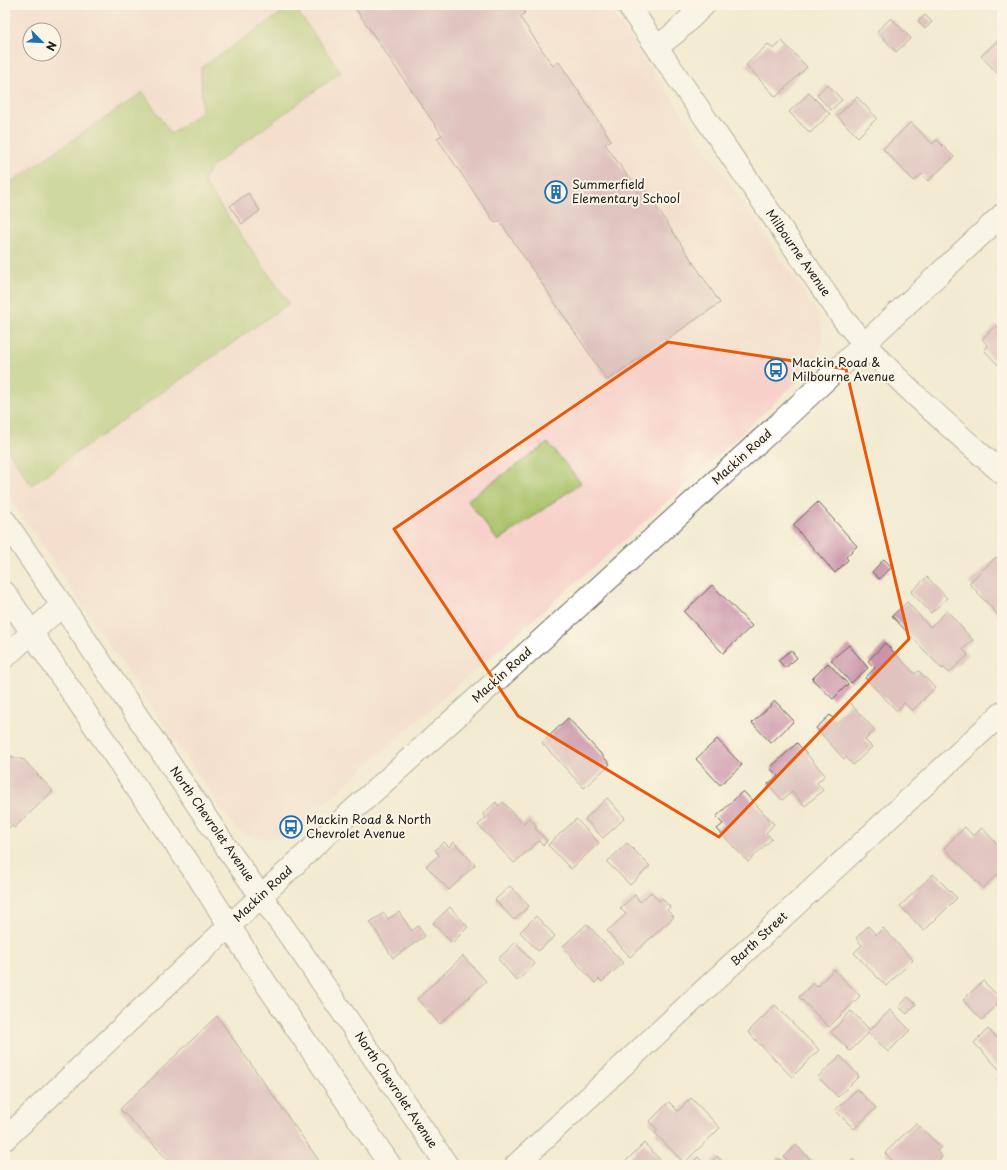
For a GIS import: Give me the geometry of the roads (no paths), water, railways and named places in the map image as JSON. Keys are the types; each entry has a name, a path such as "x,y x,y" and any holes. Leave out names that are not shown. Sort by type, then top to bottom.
{"street":[{"name":"Milbourne Avenue","path":"628,5 829,299 864,344 908,388 1002,472"},
{"path":"657,47 675,33 704,5"},
{"name":"Mackin Road","path":"5,1139 229,926 399,768 785,418 1002,215"},
{"name":"North Chevrolet Avenue","path":"5,521 228,850 302,953 447,1165"},
{"path":"5,593 199,878 267,985 390,1165"},
{"path":"5,658 62,605"},
{"name":"Barth Street","path":"516,1165 1002,713"}],"place":[{"name":"Summerfield Elementary School","path":"556,192"},
{"name":"Mackin Road & Milbourne Avenue","path":"776,370"},
{"name":"Mackin Road & North Chevrolet Avenue","path":"291,827"}]}
